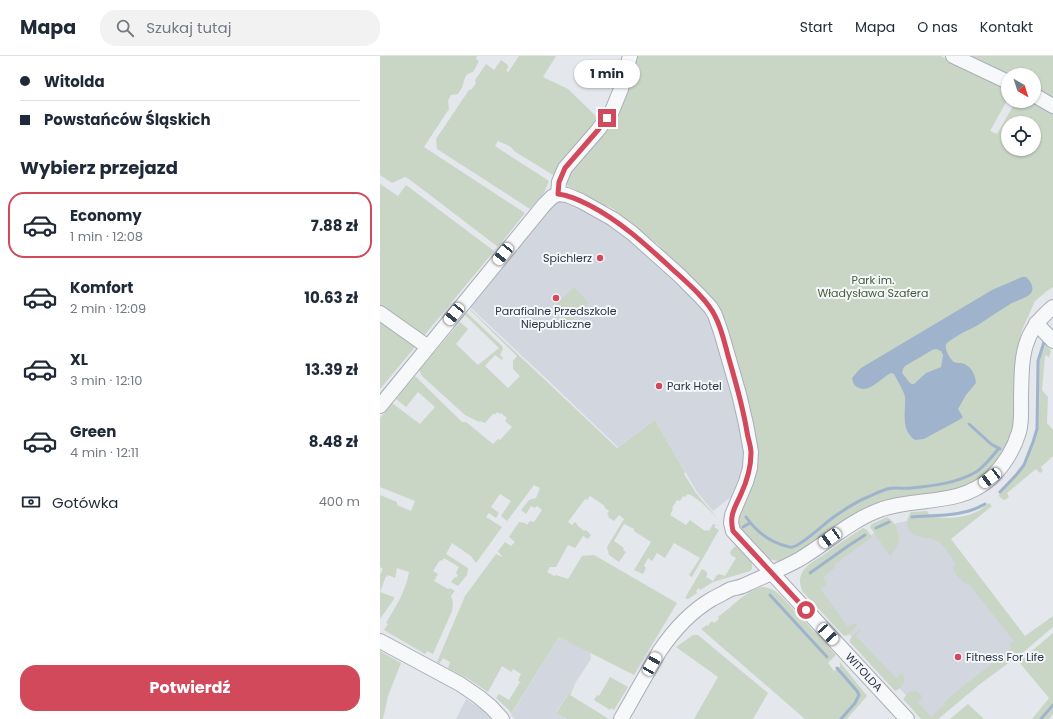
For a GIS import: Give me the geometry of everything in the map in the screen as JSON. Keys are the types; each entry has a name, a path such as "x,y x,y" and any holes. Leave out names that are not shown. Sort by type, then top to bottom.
{"street":[{"path":"380,406 544,205 552,197 558,194 559,182 565,168 598,130 612,111 621,89 630,56"},
{"path":"953,56 1001,78"},
{"path":"1041,99 1053,106"},
{"name":"WITOLDA","path":"558,194 567,195 602,211 632,233 679,275 711,308 721,332 739,394 751,452 750,468 746,482 732,515 731,523 733,531 908,719"},
{"path":"621,719 659,652 677,628 686,619 714,598 772,573 800,558 849,525 874,512 904,504 951,498 979,487 990,478 1007,458 1019,431 1023,357 1028,337 1036,323 1053,307"},
{"path":"380,313 428,347"},
{"path":"1036,323 1053,341"},
{"path":"380,641 460,684 487,703 502,719"}],"shaded area":[{"path":"561,201 571,202 598,214 707,312 722,354 736,406 744,447 744,467 731,497 713,511 697,492 655,420 618,447 470,307 552,205"},
{"path":"931,517 1027,649 980,684 938,719 928,719 848,633 811,576 883,528 897,523"},
{"path":"559,637 590,652 591,659 556,712 566,719 515,719 511,715"},
{"path":"466,699 481,709 490,719 456,719"}],"green space":[{"path":"380,56 477,56 476,59 479,61 473,72 466,76 463,86 458,94 451,95 448,101 449,109 424,147 525,213 498,247 409,179 405,177 392,183 380,175"},
{"path":"519,56 556,56 543,77 568,89 599,119 553,175 514,151 509,146 498,141 495,146 549,181 544,193 530,209 437,149 436,139 469,90 472,89 476,83 475,80 486,64 494,70 501,60 508,65 506,70 508,72 507,74"},
{"name":"Park im. Władysława Szafera","path":"633,56 941,56 1001,83 1001,108 1003,108 990,131 997,134 1001,127 1001,156 1041,156 1041,116 1007,116 1012,108 1041,108 1041,105 1053,111 1053,287 1035,301 1022,330 1016,357 1013,430 1009,443 1001,457 991,469 971,484 943,493 900,497 882,503 786,559 778,561 767,559 739,531 735,521 752,472 726,334 658,249 660,246 619,215 615,210 608,206 604,206 568,186 566,183 570,164 599,134"},
{"path":"963,56 1053,56 1053,103 1041,96 1041,68 1001,68 1001,72"},
{"path":"380,184 398,196 406,185 494,251 423,337 380,308"},
{"path":"574,287 589,303 567,324 552,308"},
{"path":"470,309 617,448 655,420 696,493 718,519 702,503 691,495 688,494 685,497 683,496 680,501 677,500 670,515 686,525 690,520 705,531 709,531 713,524 716,525 714,527 719,530 692,577 689,575 700,558 674,543 665,558 657,553 652,561 648,558 644,566 646,568 643,574 634,570 651,542 634,531 634,529 624,524 614,541 624,548 623,550 626,552 619,562 609,555 607,547 624,519 619,515 614,521 608,517 609,516 607,514 609,511 604,507 605,506 590,496 587,500 585,499 568,522 572,525 575,522 584,531 586,530 591,535 588,539 583,536 575,548 568,545 556,567 550,567 547,572 554,576 556,575 568,579 582,556 594,555 677,603 634,675 559,637 511,714 509,710 496,698 499,694 509,700 520,682 518,680 521,674 513,669 511,672 502,666 488,692 448,668 450,662 443,658 439,664 437,662 465,596 496,554 502,557 498,551 505,542 511,546 515,542 509,537 519,522 527,525 530,521 534,522 542,510 537,506 535,508 531,506 526,514 521,510 529,500 536,498 540,488 534,485 507,521 501,516 511,501 500,494 491,507 499,513 496,518 489,513 486,517 502,527 476,563 471,556 452,543 446,554 468,568 467,575 458,586 451,582 458,575 456,573 459,567 444,558 442,561 440,560 433,571 438,574 434,581 448,589 450,588 455,591 451,596 453,602 452,611 433,654 427,651 425,654 384,630 388,624 386,623 403,592 409,572 397,568 395,578 388,575 387,577 386,576 380,592 380,575 383,569 380,567 380,495 397,502 397,505 411,511 415,501 380,487 380,418 392,403 420,424 435,407 418,392 406,407 396,399 415,376 462,422 466,422 493,444 498,439 500,440 512,427 505,421 507,418 501,413 500,414 497,412 496,414 493,414 485,423 479,422 465,415 422,376 419,370 460,322 468,329 456,344 478,365 499,348 465,315 467,313 502,346 503,349 500,355 503,358 502,360 495,355 485,366 508,388 520,376 513,369 513,361 517,356"},
{"path":"380,320 412,342 415,347 380,389"},
{"path":"1044,342 1051,351 1049,357 1045,355 1042,390 1048,397 1047,423 1053,430 1053,456 1041,467 1043,471 1040,473 1036,469 1007,493 1009,497 1005,500 999,496 1000,492 1024,465 1037,429 1038,361"},
{"path":"989,503 992,506 951,539 1025,636 1053,616 1053,627 938,719 921,719 903,699 909,692 917,691 923,697 918,702 931,717 952,695 1012,648 1009,645 1014,641 968,583 966,584 956,574 954,566 956,563 945,548 933,539 913,534 908,527 908,519 911,512 927,511 931,517 960,517 978,511"},
{"path":"887,517 895,525 899,537 898,545 890,556 870,527 872,524"},
{"path":"863,528 867,530 872,537 834,565 835,568 823,577 827,584 821,589 848,627 855,623 857,626 845,636 803,592 800,585 800,576 811,563"},
{"path":"737,546 752,563 752,569 750,571 713,582 700,590 699,588 696,591 697,593 688,599 685,598 702,569 707,572 706,577 713,581 719,574 725,576 736,558 731,555 730,552"},
{"path":"761,587 772,589 781,596 836,655 828,663 834,671 840,667 840,662 867,696 847,719 805,719 701,629 707,625 709,626 712,621 714,623 719,619 718,617 743,596"},
{"path":"380,592 394,597 394,599 380,619"},
{"path":"860,629 861,630 856,636 896,678 902,673 904,679 903,684 895,691 850,642 850,639"},
{"path":"1053,633 1053,714 1049,719 1032,719 1049,698 1019,662"},
{"path":"693,635 698,635 768,693 753,719 694,719 718,677 676,647"},
{"path":"380,651 401,663 388,696 383,719 380,719"},
{"path":"610,677 628,687 614,710 611,708 610,710 594,700 597,695 599,696"},
{"path":"576,682 570,695 609,719 567,719 556,713"},
{"path":"968,704 984,719 950,719"}],"water":[{"path":"1022,277 1028,278 1032,284 1032,291 1027,296 1012,303 948,342 946,350 950,358 954,362 964,364 970,368 975,376 976,383 966,395 958,409 963,417 924,439 915,440 907,431 905,420 905,397 894,374 891,373 872,387 863,389 859,388 853,383 852,378 861,368 992,290","holes":["936,349 941,351 943,355 941,367 926,373 914,384 910,383 902,373 905,366 932,350"]}],"waterway":[{"path":"1000,492 1024,465 1037,429 1038,361 1044,342"},
{"path":"969,424 991,444 1000,449"},
{"path":"746,517 754,527 774,542 791,547 796,546 835,516 863,499 887,489 928,486 961,479 979,470 999,448"},
{"path":"912,517 959,513 985,504"},
{"path":"876,528 889,522"},
{"path":"743,527 750,523"},
{"path":"810,573 865,535"},
{"path":"770,595 827,657"},
{"path":"837,668 859,695 855,703 841,719"},
{"path":"1041,719 1053,705"}],"place":[{"name":"Spichlerz","path":"600,258"},
{"name":"Parafialne Przedszkole Niepubliczne","path":"556,298"},
{"name":"Park Hotel","path":"659,386"},
{"name":"Fitness For Life","path":"958,657"}],"route":[{"path":"607,118 565,168 559,182 558,194 567,195 602,211 632,233 679,275 711,308 718,322 739,394 751,452 750,468 746,482 732,515 731,523 733,531 806,610"}]}
